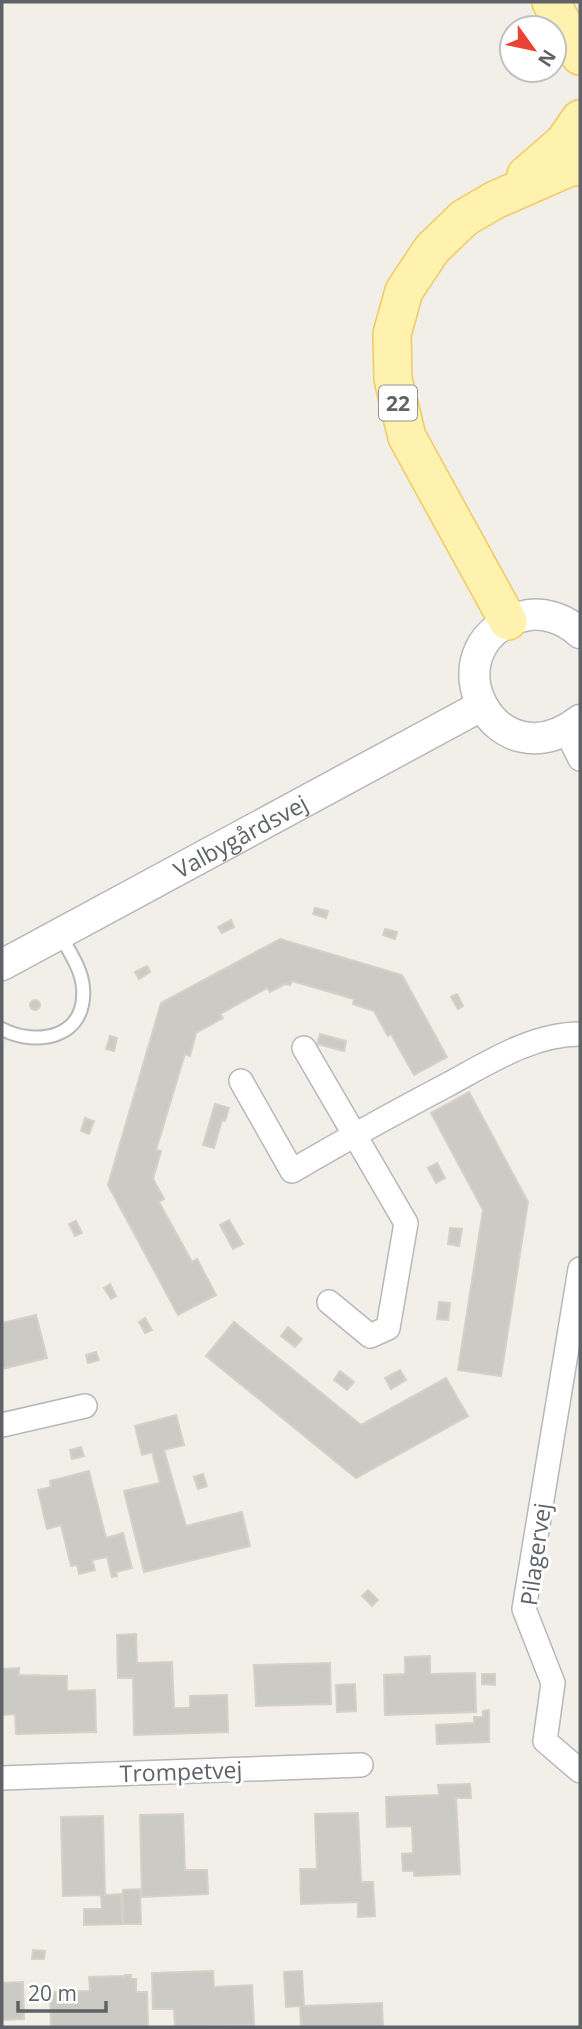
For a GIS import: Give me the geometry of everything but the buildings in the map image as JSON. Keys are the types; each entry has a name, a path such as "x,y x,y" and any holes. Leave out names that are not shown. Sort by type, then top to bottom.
{"main road":[{"path":"551,2 580,56"},
{"path":"575,2 580,11"},
{"name":"22","path":"495,200 564,142 580,119"},
{"name":"22","path":"508,621 407,437 393,379 392,334 404,291 432,249 464,218 495,200 568,168 580,166"}],"street":[{"path":"580,633 563,620 545,615 526,615 508,621 494,630 484,643 477,657 474,674 475,690 481,706 490,719 503,730 535,739 551,737 573,726 580,759"},
{"name":"Valbygårdsvej","path":"2,965 481,706"},
{"path":"241,1081 292,1171 517,1048 565,1034 580,1034"},
{"path":"304,1048 406,1223 388,1328 370,1336 329,1302"},
{"name":"Pilagervej","path":"580,1269 576,1317 524,1609 553,1683 545,1741 580,1771"},
{"path":"2,1425 85,1406"},
{"name":"Trompetvej","path":"2,1778 361,1765"}],"lane":[{"path":"2,1029 17,1037 52,1037 65,1030 76,1019 83,1003 84,986 59,933"}]}
